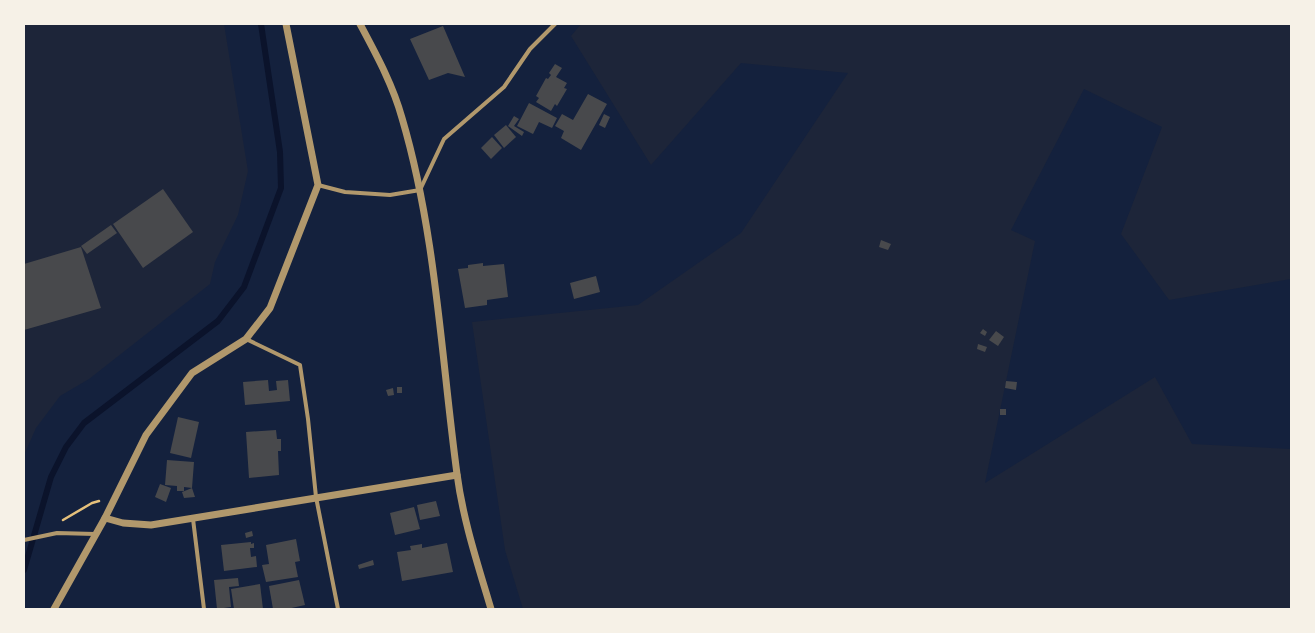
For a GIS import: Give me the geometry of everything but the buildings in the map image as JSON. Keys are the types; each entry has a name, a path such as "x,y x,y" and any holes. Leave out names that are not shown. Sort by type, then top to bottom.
{"street":[{"path":"54,609 105,518 146,435 192,373 246,339 270,308 318,185 286,24"},
{"path":"360,24 379,59 402,117 420,190 446,371 457,476 470,537 491,609"},
{"path":"420,190 444,139 504,87 530,49 555,24"},
{"path":"318,185 345,192 390,195 420,190"},
{"path":"246,339 300,366 308,419 316,498 338,609"},
{"path":"105,518 123,523 152,525 457,476"},
{"path":"193,519 204,609"},
{"path":"24,540 57,533 95,534"}],"path":[{"path":"64,520 92,503 115,497"}],"shaded area":[{"path":"24,24 224,24 248,171 238,215 215,262 210,284 89,379 60,396 36,428 24,455"},
{"path":"581,24 1291,24 1291,279 1169,300 1121,234 1162,127 1084,89 1011,230 1035,241 985,483 1155,377 1192,444 1291,449 1291,609 523,609 505,550 472,322 638,305 741,233 848,73 741,63 651,165 571,36"}],"waterway":[{"path":"24,570 51,477 66,447 84,423 218,321 244,287 281,188 280,152 261,24"}]}
